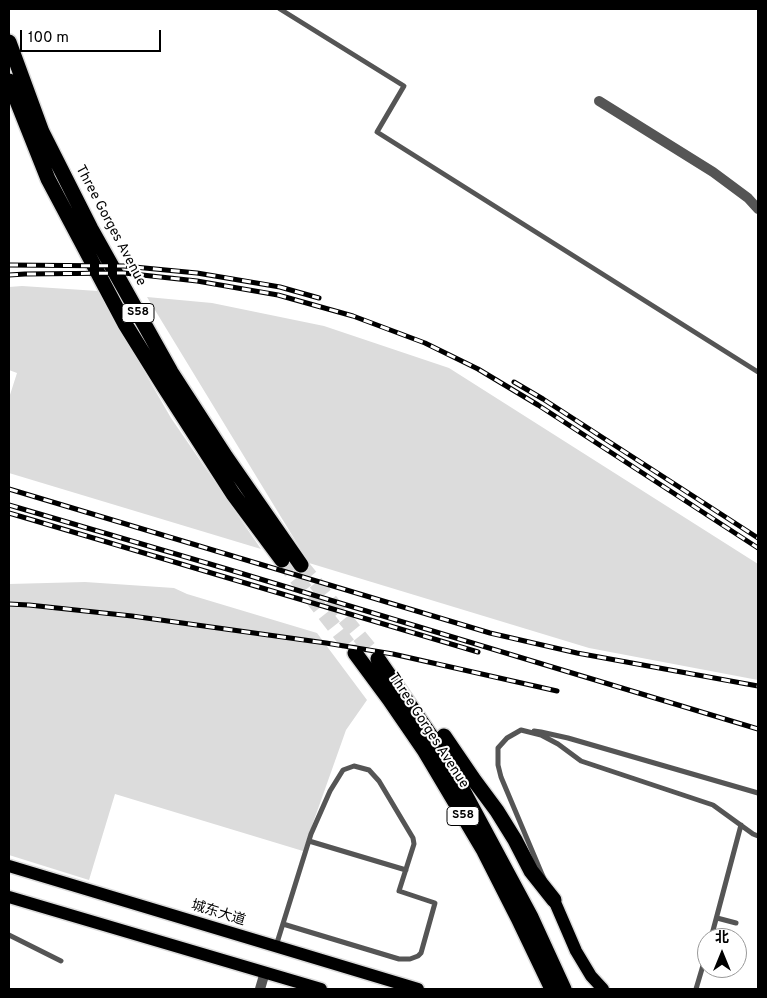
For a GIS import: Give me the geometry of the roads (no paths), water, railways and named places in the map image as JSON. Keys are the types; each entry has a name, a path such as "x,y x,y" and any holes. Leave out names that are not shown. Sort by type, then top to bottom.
{"highway":[{"name":"Three Gorges Avenue","path":"9,42 42,132 92,229 171,372 226,457 301,565"},
{"name":"S58","path":"9,81 48,179 125,324 210,459 282,560"},
{"name":"Three Gorges Avenue","path":"355,653 424,750 484,851 552,989"},
{"name":"Three Gorges Avenue","path":"554,900 531,871 498,811 437,726 415,696 378,659 444,754 531,917 564,989"}],"main road":[{"name":"城东大道","path":"9,866 418,989"},
{"path":"9,897 321,989"},
{"path":"554,900 576,951 591,976 603,989"}],"street":[{"path":"599,101 713,172 748,198 758,209"},
{"path":"260,989 265,972"}],"lane":[{"path":"280,9 404,86 377,132 758,372"},
{"path":"522,730 541,735 581,760 713,805 758,836"},
{"path":"554,900 498,765 498,748 507,738 522,730 568,738 758,793"},
{"path":"276,947 283,924 309,841 330,790 343,770 354,766 369,770 378,781 413,838 414,844 399,891 435,903 421,953 410,959 399,959 283,924"},
{"path":"714,928 741,825"},
{"path":"309,841 406,870"},
{"path":"717,918 736,923"},
{"path":"9,935 60,960"}],"tunnel":[{"path":"282,560 355,653"},
{"path":"301,565 378,659"}],"railway":[{"path":"9,265 124,266 197,273 280,287 319,298"},
{"path":"9,275 124,273 197,281 278,295 353,316 425,343 478,369 538,405 758,548"},
{"path":"514,382 758,538"},
{"path":"9,489 490,633 577,653 758,686"},
{"path":"9,505 758,729"},
{"path":"9,513 478,652"},
{"path":"9,604 132,616 326,643 393,654 557,691"}]}
